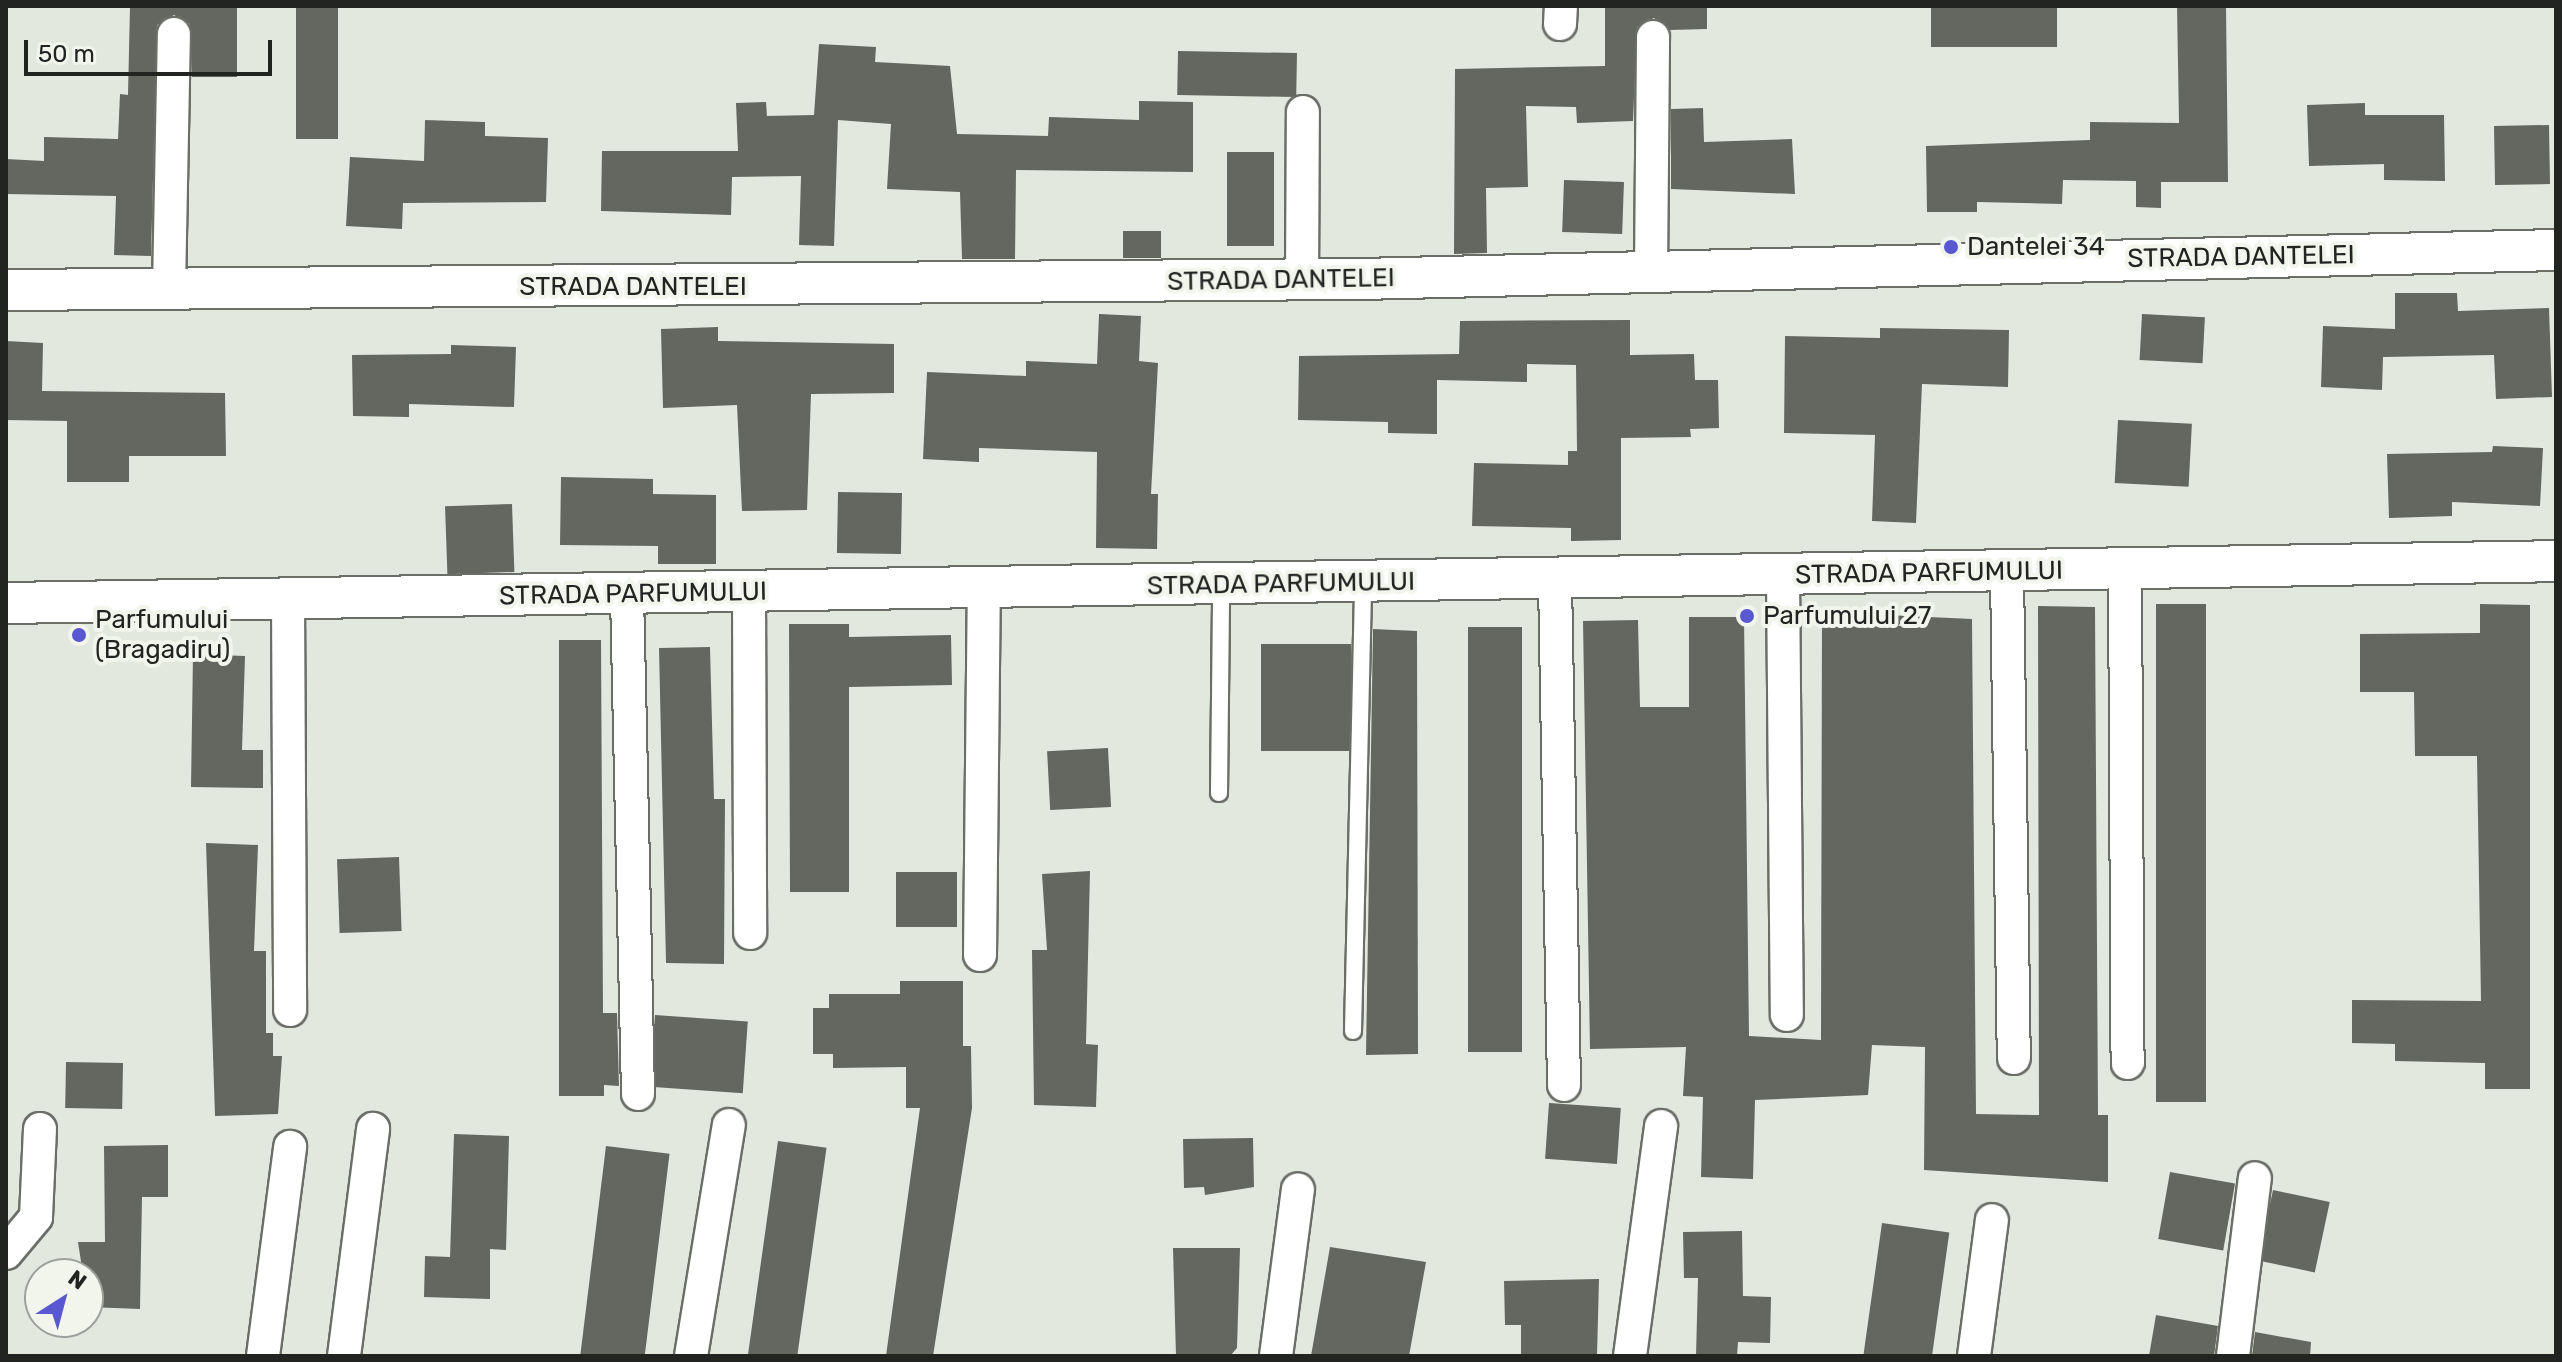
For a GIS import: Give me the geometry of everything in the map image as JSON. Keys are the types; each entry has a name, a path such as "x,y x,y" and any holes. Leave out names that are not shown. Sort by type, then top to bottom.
{"street":[{"path":"169,289 174,34"},
{"path":"1651,272 1653,37"},
{"path":"1302,280 1303,112"},
{"name":"STRADA DANTELEI","path":"6,290 1302,280 2556,250"},
{"name":"STRADA PARFUMULUI","path":"6,603 1555,580 2556,561"},
{"path":"2125,569 2128,1063"},
{"path":"2007,571 2014,1058"},
{"path":"1783,575 1787,1015"},
{"path":"1555,580 1564,1085"},
{"path":"980,955 984,587"},
{"path":"749,591 750,933"},
{"path":"627,594 638,1094"},
{"path":"288,599 290,1010"},
{"path":"691,1356 729,1125"},
{"path":"1630,1356 1661,1126"},
{"path":"6,1253 36,1217 40,1129"},
{"path":"344,1356 373,1129"},
{"path":"263,1356 290,1147"},
{"path":"2233,1356 2255,1178"},
{"path":"1276,1356 1298,1189"},
{"path":"1974,1356 1992,1220"}],"lane":[{"path":"1353,1031 1363,583"},
{"path":"1219,793 1221,585"}],"building":[{"path":"130,6 237,6 237,77 192,77 190,24 174,15 157,25 151,256 114,255 116,196 6,194 6,159 44,161 44,137 118,139 120,94 128,95"},
{"path":"296,6 338,6 338,139 296,139"},
{"path":"1605,6 1707,6 1707,29 1670,30 1654,18 1637,27 1633,121 1577,123 1576,107 1526,106 1528,187 1486,188 1487,253 1454,254 1455,69 1605,66"},
{"path":"1931,6 2057,6 2057,47 1931,47"},
{"path":"2177,6 2226,6 2228,182 2161,182 2161,208 2136,207 2136,181 2063,180 2062,204 1977,202 1977,212 1927,212 1926,146 2090,140 2090,122 2179,123"},
{"path":"819,44 876,47 875,62 950,66 957,134 1048,136 1049,117 1139,120 1139,101 1193,102 1193,172 1016,170 1015,259 962,259 960,192 887,189 891,124 838,120 834,246 799,245 801,176 732,177 731,215 601,211 602,151 738,151 736,103 766,102 767,116 814,115"},
{"path":"1178,51 1297,53 1296,97 1177,95"},
{"path":"2365,103 2365,115 2444,115 2445,181 2384,180 2384,164 2309,166 2307,105"},
{"path":"1703,108 1704,142 1792,139 1795,194 1671,189 1671,109"},
{"path":"425,120 485,122 485,136 548,138 546,202 403,203 402,229 346,226 350,157 424,161"},
{"path":"2549,125 2550,184 2495,185 2494,126"},
{"path":"1227,152 1274,152 1274,246 1227,246"},
{"path":"1564,180 1624,182 1622,234 1562,232"},
{"path":"1123,231 1161,231 1161,258 1123,258"},
{"path":"2395,293 2457,293 2458,311 2549,308 2552,397 2496,399 2494,355 2383,357 2382,390 2321,387 2323,326 2395,329"},
{"path":"1099,314 1141,316 1139,361 1158,363 1151,494 1158,494 1157,549 1096,548 1097,452 979,448 979,462 923,459 927,372 1026,376 1026,361 1097,364"},
{"path":"2142,314 2205,317 2203,363 2140,360"},
{"path":"1630,320 1630,355 1694,354 1695,380 1718,380 1719,428 1690,429 1691,437 1621,438 1621,540 1571,541 1571,528 1472,526 1474,463 1568,465 1568,451 1577,451 1576,365 1527,364 1527,382 1437,380 1437,434 1388,433 1388,422 1298,420 1299,356 1459,354 1460,321"},
{"path":"718,327 718,341 894,344 894,393 811,394 807,510 742,511 737,405 663,408 661,329"},
{"path":"1880,328 2009,330 2008,387 1922,384 1916,523 1872,521 1875,435 1784,433 1785,336 1880,338"},
{"path":"6,341 43,343 42,391 225,393 226,456 129,456 129,482 67,482 67,421 6,420"},
{"path":"451,345 516,347 514,407 409,404 409,417 353,416 352,355 451,354"},
{"path":"2118,420 2192,424 2189,487 2115,483"},
{"path":"2493,446 2543,448 2540,506 2452,502 2452,516 2389,518 2387,454 2492,452"},
{"path":"561,477 653,479 653,494 716,495 716,564 658,564 658,546 560,545"},
{"path":"838,492 902,493 901,554 837,553"},
{"path":"512,504 514,572 447,574 445,506"},
{"path":"2156,604 2206,604 2206,1102 2156,1102"},
{"path":"2480,604 2530,605 2530,1089 2485,1089 2485,1063 2395,1061 2395,1044 2352,1043 2352,1000 2481,1001 2477,756 2415,756 2414,692 2360,692 2360,634 2480,633"},
{"path":"2038,606 2095,607 2098,1115 2108,1115 2108,1182 1924,1170 1925,1047 1872,1045 1868,1095 1755,1100 1753,1179 1701,1177 1703,1097 1683,1096 1686,1047 1590,1049 1583,621 1638,620 1640,707 1689,707 1689,617 1744,617 1749,1036 1821,1040 1822,612 1972,619 1976,1114 2039,1115"},
{"path":"789,624 849,624 849,637 951,635 952,685 849,687 849,892 790,892"},
{"path":"1468,627 1522,627 1522,1052 1468,1052"},
{"path":"1373,629 1417,631 1418,1054 1366,1055"},
{"path":"559,640 601,640 603,1013 617,1013 619,1086 604,1085 604,1096 559,1096"},
{"path":"1261,644 1351,644 1351,751 1261,751"},
{"path":"710,647 714,799 725,799 724,964 666,963 659,648"},
{"path":"193,654 245,656 242,750 263,750 263,788 191,787"},
{"path":"1108,748 1111,807 1050,810 1047,751"},
{"path":"206,843 258,845 254,951 266,951 266,1033 273,1033 273,1056 282,1056 278,1114 215,1116"},
{"path":"399,857 402,931 340,933 337,859"},
{"path":"1090,871 1086,1044 1098,1045 1096,1107 1034,1105 1032,950 1047,950 1042,874"},
{"path":"896,872 957,872 957,927 896,927"},
{"path":"900,981 963,981 963,1046 971,1046 972,1108 933,1356 886,1356 920,1108 906,1108 906,1067 833,1068 833,1054 813,1054 813,1008 829,1008 829,994 900,994"},
{"path":"655,1015 748,1021 743,1093 650,1087"},
{"path":"66,1062 123,1063 122,1109 65,1108"},
{"path":"1549,1103 1621,1108 1617,1164 1545,1159"},
{"path":"454,1134 509,1136 506,1250 490,1249 490,1299 424,1297 425,1256 450,1257"},
{"path":"1253,1138 1254,1187 1205,1195 1204,1187 1184,1188 1183,1139"},
{"path":"778,1141 827,1148 797,1356 748,1356"},
{"path":"168,1145 168,1197 142,1197 140,1309 104,1308 104,1258 80,1258 78,1242 105,1242 104,1146"},
{"path":"606,1146 670,1154 645,1356 580,1356"},
{"path":"2170,1172 2235,1183 2223,1250 2158,1239"},
{"path":"2273,1190 2330,1202 2315,1272 2258,1260"},
{"path":"1882,1223 1949,1232 1932,1356 1863,1356"},
{"path":"1742,1231 1743,1296 1771,1297 1770,1343 1738,1342 1737,1356 1696,1356 1698,1278 1684,1278 1683,1232"},
{"path":"1330,1247 1426,1262 1409,1356 1311,1356"},
{"path":"1173,1248 1240,1248 1237,1348 1230,1356 1176,1356"},
{"path":"1599,1279 1597,1356 1521,1356 1521,1325 1505,1325 1504,1281"},
{"path":"2156,1315 2218,1326 2214,1356 2149,1356"},
{"path":"2255,1332 2311,1342 2310,1356 2252,1356"}],"place":[{"name":"Dantelei 34","path":"1951,247"},
{"name":"Parfumului 27","path":"1747,616"},
{"name":"Parfumului (Bragadiru)","path":"79,635"}]}
